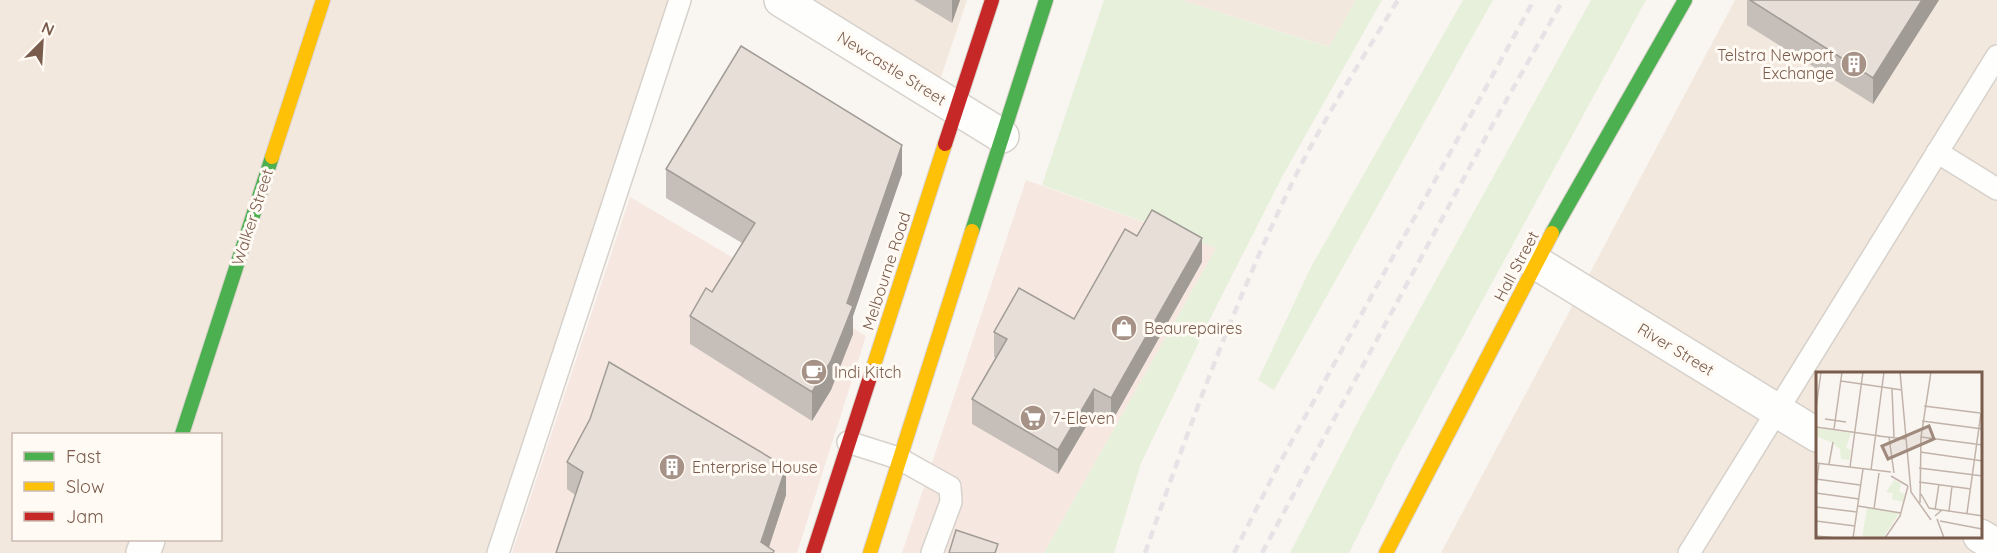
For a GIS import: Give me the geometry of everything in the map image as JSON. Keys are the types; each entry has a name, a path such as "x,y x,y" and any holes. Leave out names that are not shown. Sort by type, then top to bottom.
{"main road":[{"name":"Walker Street","path":"183,433 323,0"},
{"name":"Melbourne Road","path":"813,553 992,0"},
{"path":"870,553 898,458 1046,0"},
{"name":"Hall Street","path":"1386,553 1535,262 1685,0"}],"street":[{"name":"Newcastle Street","path":"781,0 1002,136"},
{"name":"River Street","path":"1535,262 1816,434"},
{"path":"1982,537 1997,546"}],"lane":[{"path":"498,553 680,0"},
{"path":"1689,553 1776,409 1997,56"},
{"path":"1937,152 1997,189"},
{"path":"848,442 898,458 950,487 951,502 932,553"}],"shaded area":[{"path":"0,0 676,0 491,553 0,553"},
{"path":"811,0 967,0 940,80"},
{"path":"1180,0 1356,0 1330,47"},
{"path":"1735,0 1997,0 1997,553 1441,553"},
{"path":"1026,180 1216,248 1044,553 902,553"},
{"path":"630,197 866,336 797,553 512,553"}],"green space":[{"path":"1104,0 1180,0 1329,47 1356,0 1382,0 1283,175 1213,313 1141,463 1114,553 1044,553 1216,248 1042,185"},
{"path":"1463,0 1493,0 1274,390 1258,380 1311,267"},
{"path":"1591,0 1646,0 1395,461 1349,553 1290,553 1363,412"}],"building":[{"path":"1750,0 1922,0 1873,78"},
{"path":"741,46 902,145 847,303 853,306 831,361 812,392 690,316 706,288 712,292 755,223 666,169"},
{"path":"1152,210 1202,238 1111,398 1094,389 1058,450 972,399 1007,339 994,332 1019,288 1074,319 1125,229 1137,236"},
{"path":"609,362 786,467 761,542 774,551 773,553 556,553 583,472 567,462 590,419"},
{"path":"956,530 998,544 995,553 949,553"}],"railway":[{"path":"1145,553 1217,356 1278,212 1324,123 1398,0"},
{"path":"1234,553 1277,468 1534,0"},
{"path":"1262,553 1493,124 1563,0"}],"traffic: fast":[{"path":"972,231 1046,0"},
{"path":"1552,233 1685,0"},
{"path":"182,433 272,157"}],"traffic: slow":[{"path":"272,157 323,0"},
{"path":"872,371 945,144"},
{"path":"870,553 972,231"},
{"path":"1386,553 1552,233"}],"traffic: jam":[{"path":"945,144 992,0"},
{"path":"813,553 872,371"}],"place":[{"name":"Telstra Newport Exchange","path":"1854,64"},
{"name":"Beaurepaires","path":"1124,328"},
{"name":"Indi Kitch","path":"814,372"},
{"name":"7-Eleven","path":"1033,418"},
{"name":"Enterprise House","path":"672,467"}]}
